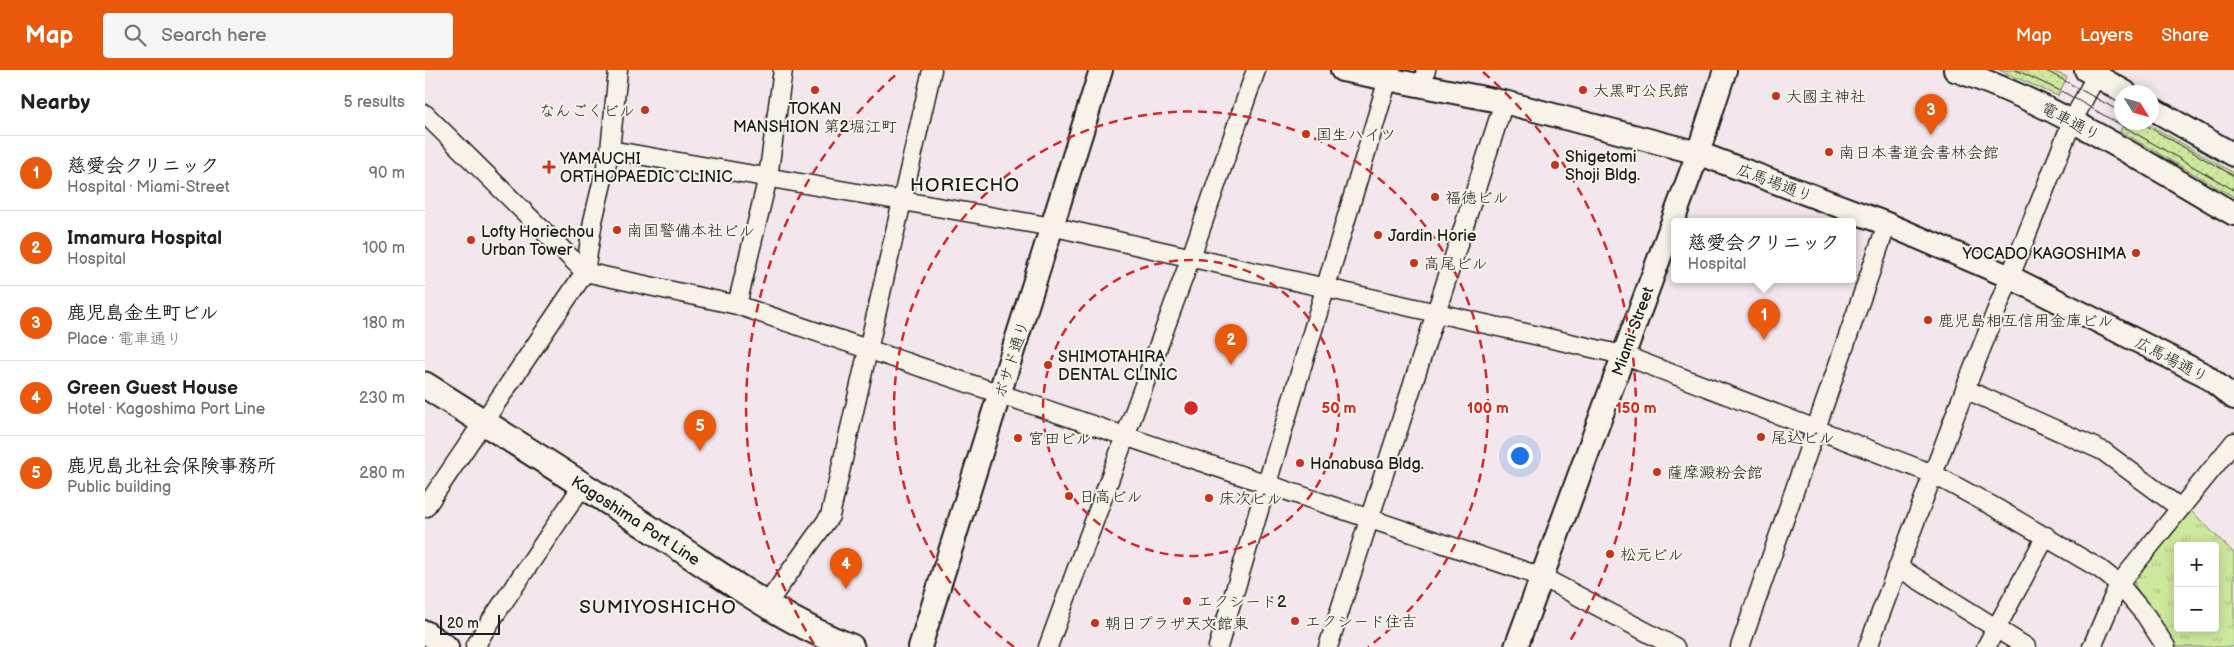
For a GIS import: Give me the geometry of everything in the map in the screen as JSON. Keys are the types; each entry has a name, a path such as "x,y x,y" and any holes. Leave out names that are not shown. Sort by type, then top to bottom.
{"main road":[{"name":"Kagoshima Port Line","path":"425,385 583,485 766,605 805,627 851,647"}],"street":[{"path":"425,508 585,272 593,221 610,150 618,70"},
{"path":"737,305 768,177 783,70"},
{"path":"766,605 830,516 932,70"},
{"name":"ボサド通り","path":"920,647 1101,70"},
{"path":"1048,647 1191,257 1256,70"},
{"name":"広馬場通り","path":"1342,70 1388,79 1424,78 1504,102 1698,153 1887,224 2010,277 2205,375 2234,398"},
{"name":"Miami-Street","path":"1674,218 1698,153 1725,70"},
{"name":"電車通り","path":"1955,70 2028,98 2073,120 2234,214"},
{"path":"1868,647 1965,389 2091,73 2114,86"},
{"path":"1218,647 1388,79"},
{"path":"1328,647 1504,102"},
{"path":"2159,113 2234,155"},
{"path":"425,114 585,272 737,305 1542,577 1675,647"},
{"path":"610,150 1053,227 1623,355 1933,474 2046,536 2100,569 2119,584 2146,616 2166,647"},
{"path":"1740,647 1887,224"},
{"name":"Miami-Street","path":"1516,647 1671,226"},
{"path":"1965,389 2103,450 2180,508"},
{"path":"2092,647 2119,584 2234,442"},
{"path":"475,647 583,485"},
{"path":"1986,647 2046,536"},
{"path":"1897,567 2026,647"},
{"path":"425,632 447,647"}],"green space":[{"path":"1999,70 2050,70 2067,77 2058,96"},
{"path":"2158,130 2234,173 2234,197 2120,131"},
{"path":"2189,509 2234,553 2234,647 2177,647 2135,586 2135,577"}],"tram line":[{"path":"2016,70 2067,94 2234,190"},
{"path":"2045,70 2114,108"},
{"path":"2154,130 2234,176"}],"place":[{"name":"TOKAN MANSHION 第2堀江町","path":"815,90"},
{"name":"大黒町公民館","path":"1583,90"},
{"name":"大國主神社","path":"1776,96"},
{"name":"なんごくビル","path":"645,110"},
{"name":"国生ハイツ","path":"1306,134"},
{"name":"鹿児島金生町ビル","path":"1931,135"},
{"name":"南日本書道会書林会館","path":"1829,152"},
{"name":"Shigetomi Shoji Bldg.","path":"1555,165"},
{"name":"YAMAUCHI ORTHOPAEDIC CLINIC","path":"549,167"},
{"name":"福徳ビル","path":"1435,197"},
{"name":"南国警備本社ビル","path":"617,230"},
{"name":"Jardin Horie","path":"1378,235"},
{"name":"Lofty Horiechou Urban Tower","path":"471,240"},
{"name":"YOCADO KAGOSHIMA","path":"2136,253"},
{"name":"高尾ビル","path":"1414,263"},
{"name":"鹿児島相互信用金庫ビル","path":"1928,320"},
{"name":"慈愛会クリニック","path":"1764,340"},
{"name":"SHIMOTAHIRA DENTAL CLINIC","path":"1048,365"},
{"name":"Imamura Hospital","path":"1231,365"},
{"name":"尾込ビル","path":"1761,437"},
{"name":"宮田ビル","path":"1018,438"},
{"name":"鹿児島北社会保険事務所","path":"700,451"},
{"name":"Hanabusa Bldg.","path":"1300,463"},
{"name":"薩摩澱粉会館","path":"1657,472"},
{"name":"日高ビル","path":"1069,496"},
{"name":"床次ビル","path":"1209,498"},
{"name":"松元ビル","path":"1610,554"},
{"name":"Green Guest House","path":"846,589"},
{"name":"エクシード2","path":"1187,601"},
{"name":"エクシード住吉","path":"1295,621"},
{"name":"朝日プラザ天文館東","path":"1095,623"}],"district":[{"name":"HORIECHO","path":"965,184"},
{"name":"SUMIYOSHICHO","path":"658,606"}]}
